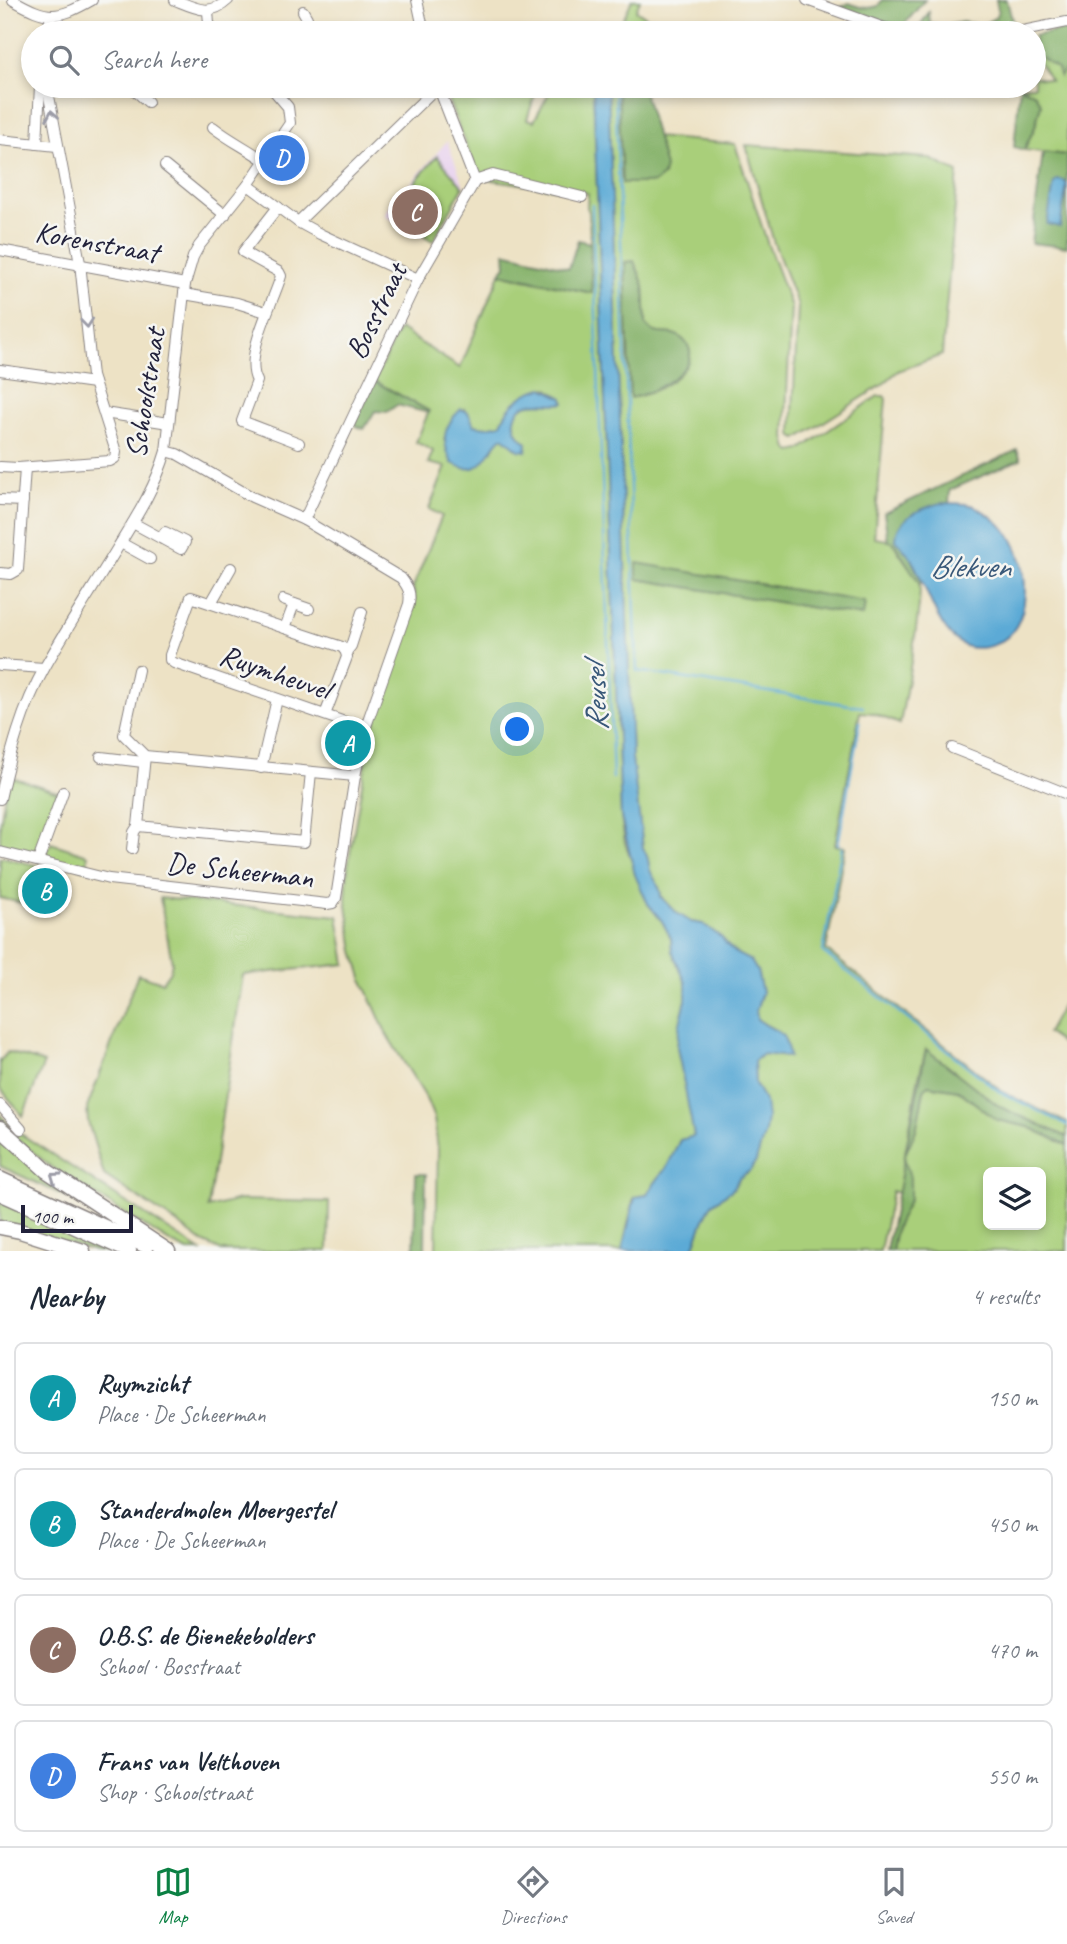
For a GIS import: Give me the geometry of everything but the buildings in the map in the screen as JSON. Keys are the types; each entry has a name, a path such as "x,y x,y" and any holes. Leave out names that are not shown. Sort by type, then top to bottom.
{"highway":[{"path":"0,1128 47,1171 168,1251"},
{"path":"0,1179 157,1251"},
{"path":"0,1193 129,1251"},
{"path":"0,1227 83,1251"}],"street":[{"path":"13,0 32,11 51,17 70,12 92,0"},
{"path":"174,0 208,11 220,7 228,0"},
{"path":"416,0 421,21"},
{"path":"807,0 865,21"},
{"path":"208,11 209,21"},
{"path":"303,11 307,21"},
{"path":"50,21 51,17"},
{"path":"1046,26 1067,22"},
{"path":"37,144 41,98"},
{"path":"0,467 25,468 110,461 115,458 116,452 94,383 80,263 49,98"},
{"path":"144,98 148,102"},
{"name":"Schoolstraat","path":"0,799 7,765 22,718 44,668 154,485 166,451 185,289 193,257 286,131 291,115 280,98"},
{"path":"298,222 426,98"},
{"path":"443,98 475,181 493,175 582,197"},
{"path":"213,127 238,147 247,149 265,161"},
{"path":"0,140 57,146"},
{"path":"165,166 225,215"},
{"name":"Bosstraat","path":"304,520 418,279 475,181"},
{"path":"248,185 298,222 418,279"},
{"path":"278,207 243,252 279,271 281,276 256,347 254,376 257,381 242,421 299,443"},
{"name":"Korenstraat","path":"0,250 80,263 267,312"},
{"path":"0,370 94,383"},
{"path":"104,413 169,423"},
{"name":"De Scheerman","path":"0,852 109,879 333,903 365,729 411,594 401,578 304,520 252,497 177,454 166,451"},
{"path":"0,573 11,574 18,570 25,468"},
{"path":"0,500 23,501"},
{"path":"133,523 162,539"},
{"path":"121,543 150,559"},
{"path":"231,568 211,603 342,647 346,652 347,657 325,715"},
{"name":"Ruymheuvel","path":"211,603 191,597 170,660 365,729"},
{"path":"285,628 288,602 309,609"},
{"path":"346,652 351,646 362,612"},
{"path":"0,665 44,668"},
{"path":"132,849 134,831 138,825 144,759 124,735 138,670"},
{"path":"261,768 278,699"},
{"path":"952,748 1067,794"},
{"path":"101,757 355,776"},
{"path":"138,825 304,842 311,772"},
{"path":"38,861 63,792"},
{"path":"0,1105 21,1129"}],"shaded area":[{"path":"447,141 464,186 433,242 385,216 394,195 399,197"}],"green space":[{"path":"632,0 640,0 636,10 651,20 653,17 651,21 622,21"},
{"path":"882,0 925,0 907,21 884,21 841,7 849,3 863,8 878,6"},
{"path":"996,0 1007,0 1012,21 989,21 996,17"},
{"path":"1067,29 1067,67 1060,77 1058,69 1046,61 1046,33"},
{"path":"1046,61 1058,69 1060,76 1067,67 1067,155 1024,150 1035,127 1041,104 1034,98 1046,98 1046,79 1050,80 1046,74"},
{"path":"447,98 534,98 527,119 534,121 546,98 593,98 621,817 625,843 648,904 671,938 672,951 686,983 686,1000 677,1047 695,1137 680,1140 668,1165 646,1195 634,1197 622,1251 436,1251 438,1150 434,1118 425,1096 387,1035 363,981 354,951 346,899 348,865 371,733 413,608 413,587 442,516 429,509 446,467 428,463 433,451 416,442 429,411 374,381 399,329 460,368 500,274 592,293 588,193 479,178","holes":["547,388 563,398 564,403 529,404 518,411 515,419 516,430 527,443 519,450 504,437 498,439 493,450 452,463 444,439 464,409 473,425 486,427 501,424 508,410 519,400"]},
{"path":"608,98 618,98 622,183 657,142 656,137 735,144 791,307 785,437 788,449 792,452 800,450 878,396 884,396 886,399 874,538 893,541 919,583 919,607 900,724 872,713 860,712 835,845 845,847 826,950 1004,1093 1067,1123 1067,1137 1000,1107 926,1050 905,1153 916,1130 924,1090 928,1085 958,1090 997,1120 1029,1127 1067,1145 1067,1251 892,1251 896,1229 910,1189 904,1159 898,1193 892,1191 880,1251 692,1251 712,1204 733,1189 739,1178 751,1170 756,1161 765,1101 755,1084 754,1061 763,1054 788,1057 784,1039 779,1032 757,1019 756,1011 762,992 757,971 751,961 737,954 703,924 691,922 677,913 661,896 651,873 643,848 632,758","holes":["625,262 636,265 644,286 646,325 655,332 678,337 687,346 689,356 686,365 670,382 649,393 630,397","637,564 864,602 863,616 637,579"]},
{"path":"618,98 646,98 665,167 663,176 654,183 622,183"},
{"path":"1019,98 1037,98 1041,104 1035,127 1024,150 1014,147"},
{"path":"746,145 928,158 958,172 942,355 898,371 882,385 797,439 792,433 798,306 774,243"},
{"path":"1043,152 1067,155 1067,247 1031,243"},
{"path":"437,156 463,187 433,241 424,236 443,200 414,183"},
{"path":"578,240 590,243 592,293 500,273 506,266 505,252 569,268"},
{"path":"634,261 644,286 646,325 654,332 680,337 689,347 690,357 685,367 664,385 630,398 625,262"},
{"path":"374,381 429,413 397,405 387,412 375,411 364,429 354,425"},
{"path":"1017,450 1021,459 950,490 949,504 941,503 896,540 910,557 921,580 920,584 893,542 888,541 884,513"},
{"path":"637,563 865,602 863,616 637,579"},
{"path":"8,776 58,792 39,848 33,853 0,847 0,825"},
{"path":"51,843 88,855 87,869 49,858 46,853"},
{"path":"0,858 66,873 56,911 0,898"},
{"path":"160,898 338,916 346,964 243,975 208,1208 239,1200 329,1202 328,1251 222,1251 202,1242 104,1175 88,1122 87,1108 138,974 162,982 170,971 172,962"},
{"path":"1067,997 1067,1047 1047,1033"},
{"path":"926,1049 1000,1107 1067,1137 1067,1145 1029,1127 997,1120 958,1090 928,1085 924,1090 916,1130 905,1155"},
{"path":"8,1052 44,1063 23,1116 0,1088 0,1061"},
{"path":"0,1114 10,1127 201,1251 188,1251 173,1244 51,1167 0,1125"},
{"path":"0,1136 95,1210 0,1166"},
{"path":"904,1158 910,1178 910,1199 896,1227 892,1251 886,1251"},
{"path":"416,1174 426,1174 425,1251 414,1251"},
{"path":"0,1202 107,1251 95,1251 0,1224"}],"water":[{"path":"593,98 608,98 632,758 643,848 661,897 677,913 691,922 703,924 737,954 751,961 757,971 762,992 756,1011 757,1019 779,1032 785,1040 789,1057 763,1054 754,1061 755,1084 765,1101 767,1118 756,1161 751,1170 739,1178 733,1189 712,1204 692,1251 622,1251 635,1197 646,1195 668,1165 680,1140 694,1136 677,1047 686,1000 686,983 672,951 671,938 648,904 635,875 621,817"},
{"path":"1058,180 1067,185 1060,227 1047,224 1054,183"},
{"path":"543,388 563,398 564,403 529,404 518,411 515,427 519,436 527,443 526,451 519,450 503,437 479,465 463,468 452,463 446,448 445,434 450,422 461,409 468,412 474,425 486,427 501,424 507,411 517,400"},
{"name":"Blekven","path":"941,503 978,508 998,522 1013,540 1023,570 1024,603 1020,619 1012,632 1001,642 974,648 956,640 942,623 915,566 896,540 900,525 905,520 919,511"}],"waterway":[{"path":"615,98 637,671 863,707"},
{"name":"Reusel","path":"592,205 613,778"},
{"path":"838,844 860,722"},
{"path":"842,847 823,952 1000,1092 1067,1125"}],"place":[{"name":"Frans van Velthoven","path":"282,158"},
{"name":"O.B.S. de Bienekebolders","path":"415,212"},
{"name":"Ruymzicht","path":"348,743"},
{"name":"Standerdmolen Moergestel","path":"45,891"}]}
